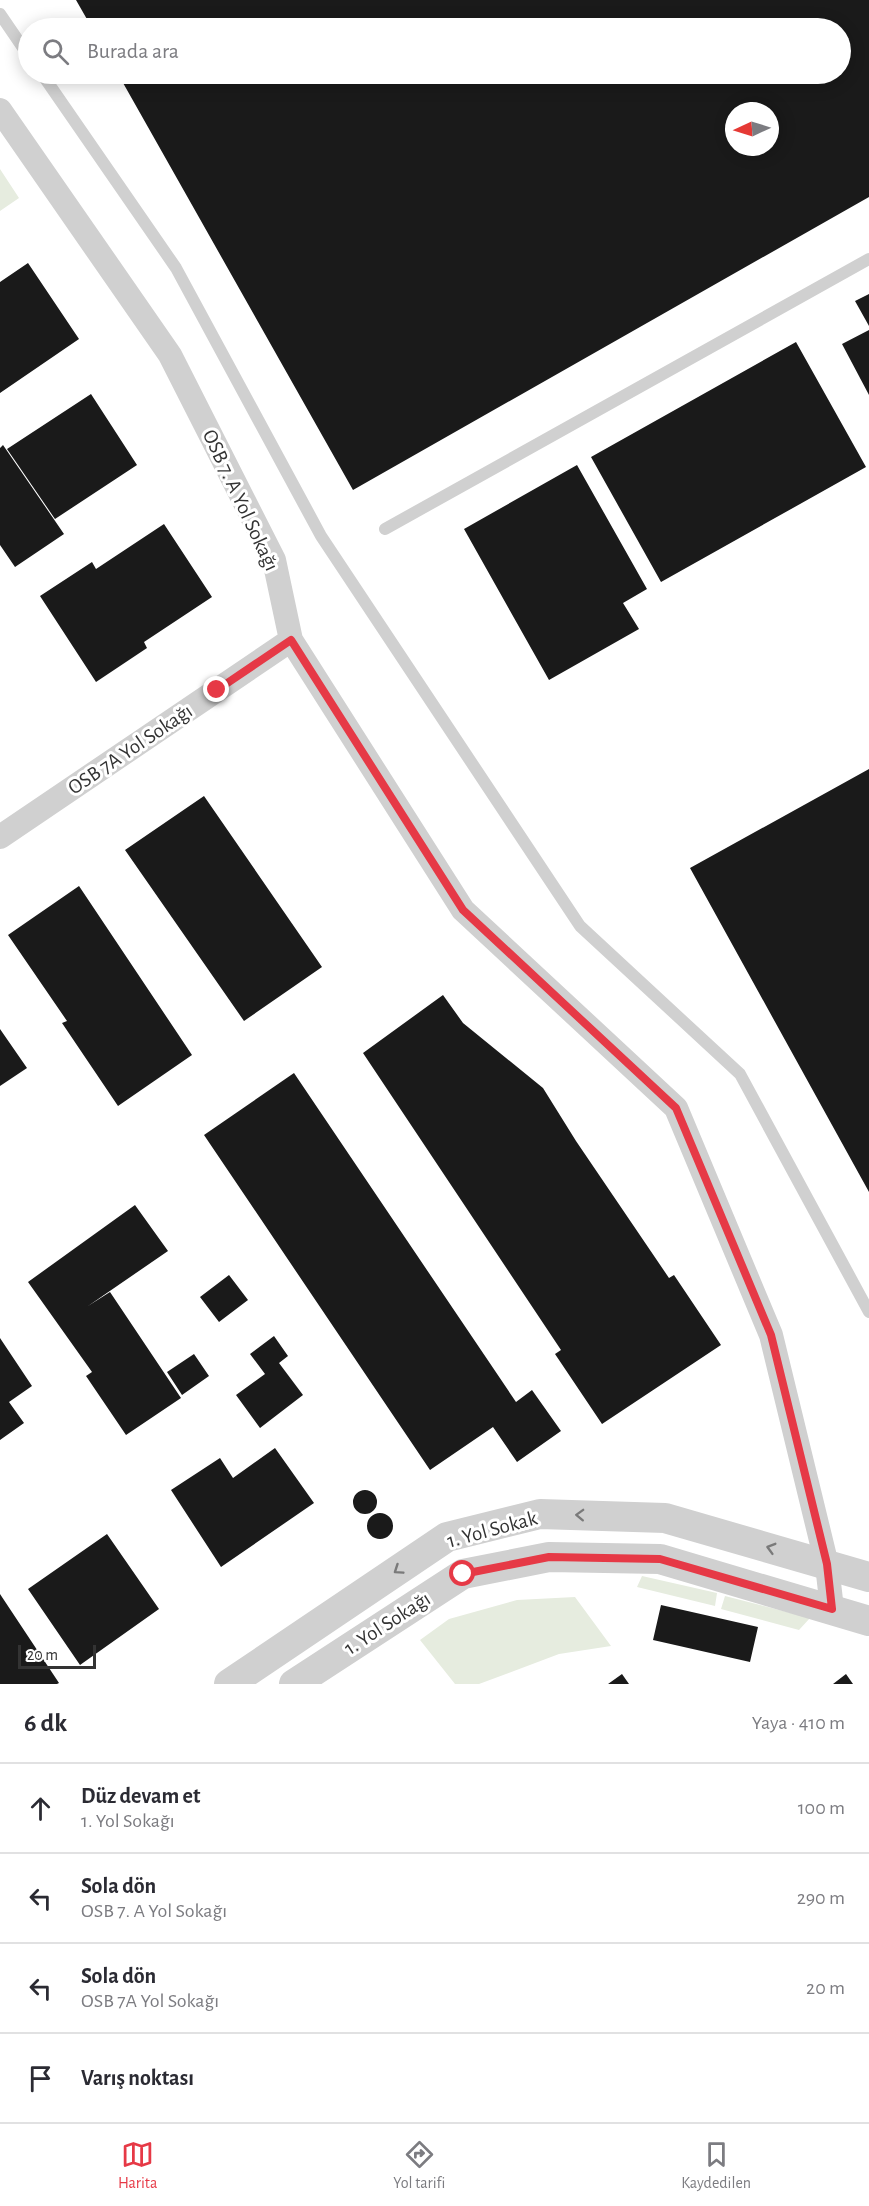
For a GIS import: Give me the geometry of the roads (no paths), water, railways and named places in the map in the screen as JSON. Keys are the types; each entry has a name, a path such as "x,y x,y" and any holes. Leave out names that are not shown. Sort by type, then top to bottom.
{"street":[{"name":"OSB 7. A Yol Sokağı","path":"0,110 170,355 274,560 291,640 463,910 676,1108 771,1335 827,1564 832,1609"},
{"name":"OSB 7A Yol Sokağı","path":"0,837 291,640"},
{"name":"1. Yol Sokak","path":"229,1684 447,1537 540,1514 665,1518 869,1577"},
{"name":"1. Yol Sokağı","path":"294,1684 463,1574 549,1557 660,1559 869,1621"}],"lane":[{"path":"0,14 18,40"},
{"path":"49,84 176,268 321,536 580,926 740,1074 869,1312"},
{"path":"385,529 869,259"}]}
